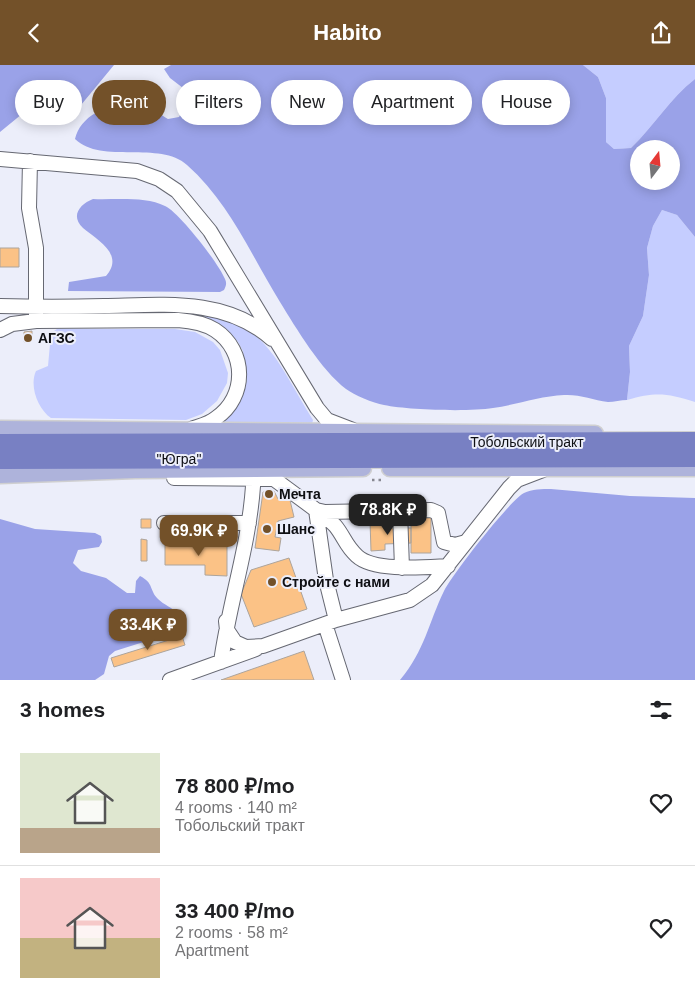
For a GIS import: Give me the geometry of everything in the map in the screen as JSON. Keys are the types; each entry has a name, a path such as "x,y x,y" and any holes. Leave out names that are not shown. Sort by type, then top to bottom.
{"highway":[{"name":"\"Югра\"","path":"0,444 358,444"},
{"name":"\"Югра\"","path":"0,459 358,444"},
{"name":"Тобольский тракт","path":"358,444 694,447"}],"main road":[{"path":"0,429 183,431 358,444"},
{"path":"21,444 141,431"},
{"path":"0,475 350,468 695,467"}],"lane":[{"path":"0,159 136,171 159,179 171,187 193,209 210,231 317,408 327,420 358,444"},
{"path":"30,161 29,208 36,247 36,314"},
{"path":"0,330 36,314 184,305 226,312 253,324 278,344"},
{"path":"0,306 36,314 178,319 199,323 215,330 228,342 236,355 240,369 236,392 226,409 216,418 183,431"},
{"path":"170,680 330,622 417,597 432,585 448,566 513,483 548,468"},
{"path":"46,473 96,478 247,477 274,479 339,528 358,558 402,568 448,566"},
{"path":"221,662 226,621 243,561 249,523 253,486 252,481 247,477"},
{"path":"316,510 337,513 431,510 438,513 444,542 455,545 466,542"},
{"path":"316,510 330,622 342,680"},
{"path":"400,511 402,568"},
{"path":"164,523 249,523"},
{"path":"226,621 227,631 235,642 246,647 263,646"}],"shaded area":[{"path":"0,65 114,65 102,80 92,80 92,92 82,104 82,80 15,80 15,120 0,132"},
{"path":"171,65 583,65 598,77 606,98 606,142 614,149 630,148 630,190 680,190 680,140 639,140 678,95 695,79 695,237 677,215 662,210 653,226 647,248 649,275 643,316 629,346 630,372 627,400 608,402 581,396 564,395 493,408 438,410 375,403 346,389 327,371 310,348 280,302 227,212 215,195 187,165 176,158 162,154 100,151 86,147 75,139 79,129 92,116 92,125 166,125 166,118 176,118 176,125 261,125 261,80 176,80 176,83 164,69"},
{"path":"583,65 695,65 695,79 678,95 639,140 630,140 630,148 614,149 606,142 606,98 598,77"},
{"path":"93,199 148,201 165,206 171,210 189,228 215,262 226,280 224,290 220,292 68,291 69,282 106,276 111,268 111,254 107,248 83,228 77,219 78,211 81,207"},
{"path":"662,210 677,215 695,237 695,402 661,395 627,400 630,372 629,346 643,316 649,275 647,248 653,226"},
{"path":"181,311 232,321 249,331 264,344 276,359 313,420 312,424 218,426 236,407 245,389 247,378 243,351 238,342 226,329 218,324 60,315"},
{"path":"57,329 175,329 195,332 213,342 220,350 228,373 227,383 217,401 202,414 186,420 51,418 42,409 36,397 34,377 36,371 48,366 51,333"},
{"path":"551,489 630,496 695,498 695,680 400,680 421,647 444,591 482,539 517,498 524,493 534,490"},
{"path":"0,519 35,529 95,533 101,536 102,542 99,547 78,550 73,563 81,571 106,578 127,593 135,593 136,581 140,576 147,581 158,599 178,614 178,627 169,634 115,651 109,656 104,674 95,680 0,680"}],"building":[{"path":"0,248 19,248 19,267 0,267"},
{"path":"32,331 32,341 24,342 24,332"},
{"name":"Шанс","path":"274,491 278,499 289,496 294,517 278,521 275,537 281,538 279,551 255,548 263,492"},
{"path":"431,516 431,553 411,553 411,517"},
{"path":"141,519 151,519 151,528 141,528"},
{"path":"370,521 384,521 384,528 411,528 411,543 385,544 385,550 371,551"},
{"path":"141,539 147,540 147,561 141,561"},
{"path":"165,543 227,544 227,576 205,575 205,565 165,565"},
{"name":"Стройте с нами","path":"289,558 307,609 254,627 241,594 251,570"},
{"path":"182,636 185,645 114,667 111,658"},
{"path":"304,651 314,680 221,680"}],"place":[{"name":"АГЗС","path":"28,338"},
{"name":"Мечта","path":"269,494"},
{"name":"Шанс","path":"267,529"},
{"name":"Стройте с нами","path":"272,582"}]}
